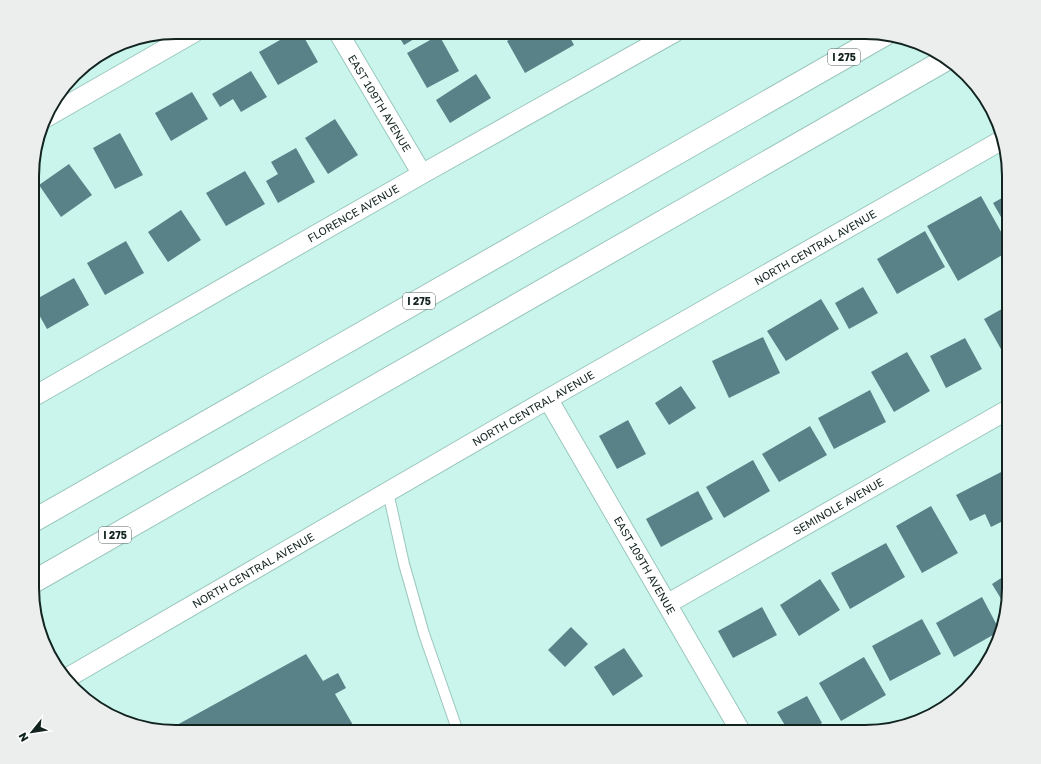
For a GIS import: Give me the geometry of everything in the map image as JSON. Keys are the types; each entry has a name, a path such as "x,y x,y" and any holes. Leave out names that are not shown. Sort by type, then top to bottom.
{"highway":[{"name":"I 275","path":"39,518 877,39"},
{"name":"I 275","path":"39,579 940,62"}],"street":[{"path":"55,112 183,39"},
{"name":"EAST 109TH AVENUE","path":"342,39 422,174"},
{"name":"FLORENCE AVENUE","path":"39,394 422,174 663,39"},
{"name":"NORTH CENTRAL AVENUE","path":"71,676 548,399 997,143"},
{"name":"EAST 109TH AVENUE","path":"548,399 737,725"},
{"name":"SEMINOLE AVENUE","path":"667,604 1002,413"}],"lane":[{"path":"388,492 404,564 422,627 456,725"}],"building":[{"path":"282,39 305,39 318,62 278,85 259,52"},
{"path":"400,39 414,39 404,45"},
{"path":"432,39 441,39 459,71 427,88 407,53"},
{"path":"511,39 571,39 574,45 525,73 507,41"},
{"path":"251,71 267,97 241,112 233,99 220,107 212,94"},
{"path":"476,74 491,98 450,123 436,100"},
{"path":"192,92 208,119 171,141 155,113"},
{"path":"335,119 358,155 328,174 305,138"},
{"path":"120,133 143,175 115,189 93,148"},
{"path":"296,148 315,182 278,203 266,181 278,174 271,162"},
{"path":"69,164 92,195 61,217 39,185"},
{"path":"245,171 265,204 226,226 206,193"},
{"path":"981,196 1002,234 1002,255 958,281 927,226"},
{"path":"1002,198 1002,219 993,203"},
{"path":"181,210 201,240 168,262 148,232"},
{"path":"925,231 945,267 897,294 877,259"},
{"path":"126,241 144,273 105,295 87,263"},
{"path":"74,278 89,305 47,329 39,315 39,298"},
{"path":"863,287 878,313 849,329 835,303"},
{"path":"821,299 839,329 786,361 767,331"},
{"path":"1002,309 1002,351 984,319"},
{"path":"763,337 780,373 729,398 712,361"},
{"path":"965,338 982,369 946,388 930,356"},
{"path":"907,352 930,391 894,412 871,372"},
{"path":"681,386 696,408 669,425 655,403"},
{"path":"870,390 886,422 834,449 818,418"},
{"path":"628,420 646,454 617,469 599,436"},
{"path":"810,426 827,455 779,482 762,454"},
{"path":"753,460 770,491 724,518 706,487"},
{"path":"1002,472 1002,522 991,527 985,514 970,521 956,495"},
{"path":"698,491 713,519 661,547 646,519"},
{"path":"931,506 958,553 922,573 896,526"},
{"path":"886,543 905,577 850,609 831,573"},
{"path":"1002,578 1002,600 992,584"},
{"path":"820,579 840,610 799,636 780,605"},
{"path":"982,597 997,625 994,634 954,657 936,623"},
{"path":"762,607 777,635 733,658 718,631"},
{"path":"922,619 941,654 890,681 872,646"},
{"path":"571,627 588,644 565,667 548,650"},
{"path":"624,648 643,676 613,696 594,667"},
{"path":"306,654 323,681 338,673 346,688 335,694 353,725 177,725"},
{"path":"864,657 886,695 841,721 819,683"},
{"path":"807,696 822,723 819,725 785,725 777,712"}]}
